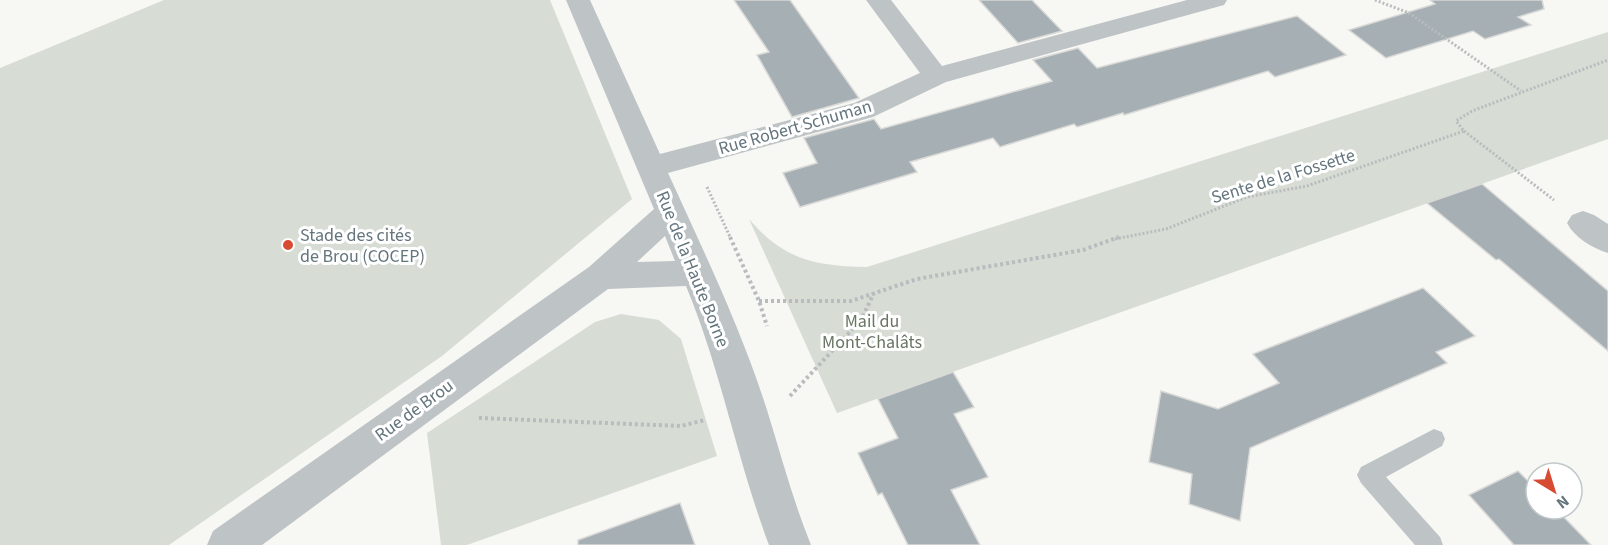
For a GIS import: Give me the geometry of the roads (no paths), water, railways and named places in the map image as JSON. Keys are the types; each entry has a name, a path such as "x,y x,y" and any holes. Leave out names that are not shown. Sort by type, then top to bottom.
{"street":[{"name":"Rue de la Haute Borne","path":"578,0 695,273 707,296 748,409 771,499 790,545"},
{"path":"878,0 936,76"},
{"name":"Rue Robert Schuman","path":"650,167 864,110 936,76 1215,0"},
{"name":"Rue de Brou","path":"228,545 601,276 669,213"},
{"path":"601,276 695,273"}],"lane":[{"path":"1431,545 1369,475 1434,439"}],"place":[{"name":"Stade des cités de Brou (COCEP)","path":"288,245"}],"park label":[{"name":"Mail du Mont-Chalâts","path":"872,331"}]}
